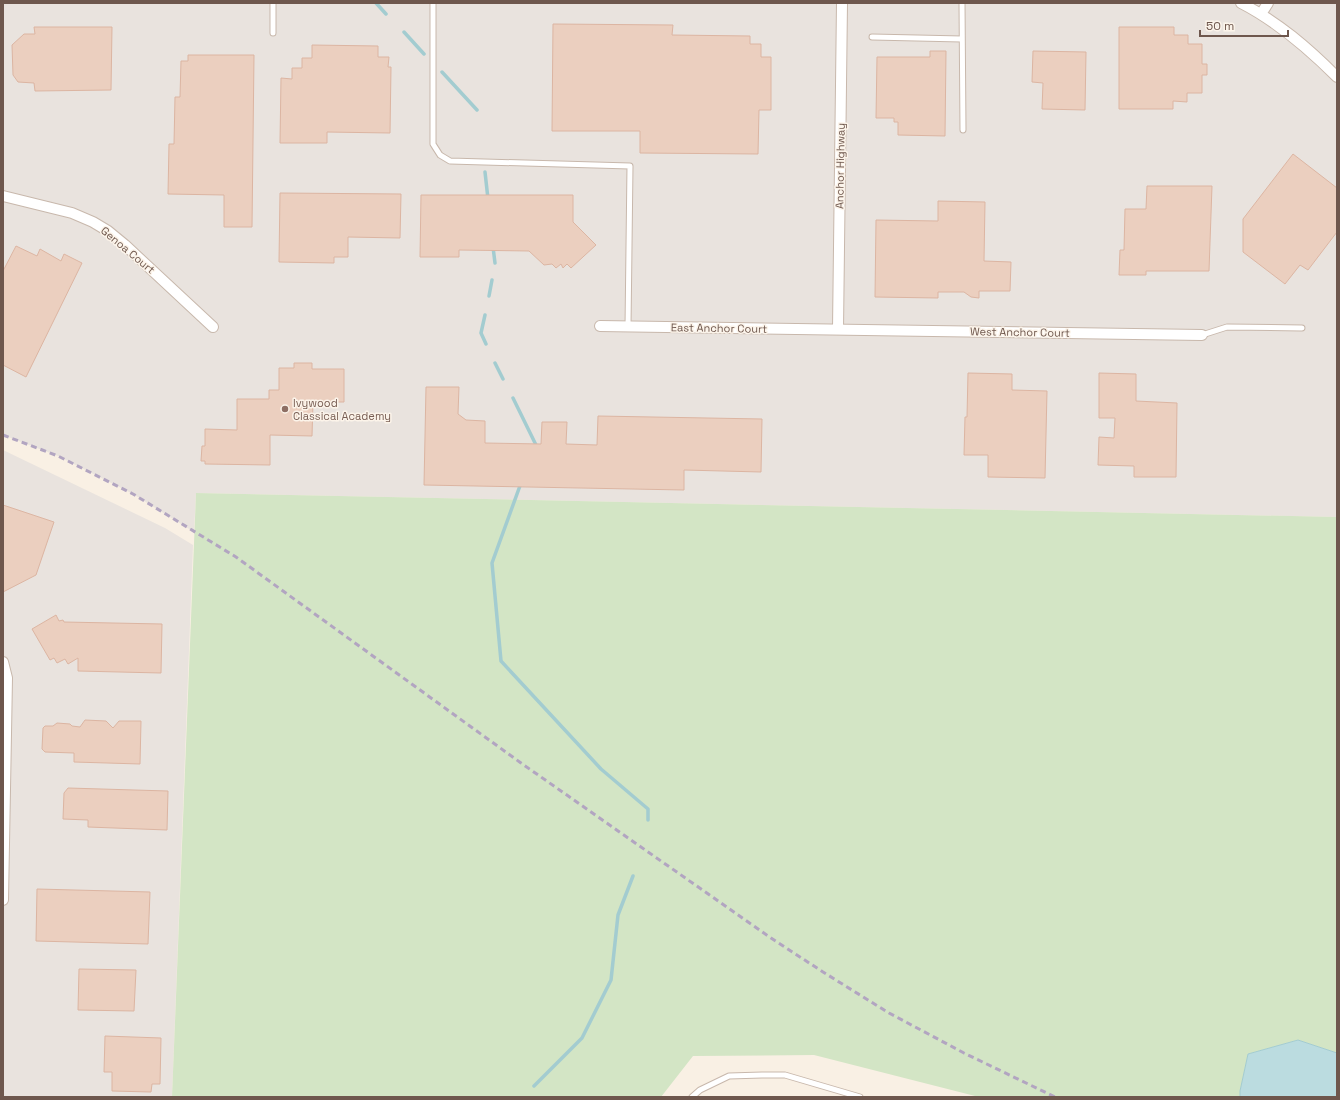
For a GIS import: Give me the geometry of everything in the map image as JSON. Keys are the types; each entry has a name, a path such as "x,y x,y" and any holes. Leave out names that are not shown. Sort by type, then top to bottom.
{"street":[{"name":"Anchor Highway","path":"838,329 842,3"},
{"path":"1241,3 1262,14 1283,29 1312,52 1337,77"},
{"path":"1262,14 1268,3"},
{"name":"Genoa Court","path":"3,196 72,213 93,222 108,231 213,327"},
{"name":"East Anchor Court","path":"600,326 838,329"},
{"name":"West Anchor Court","path":"838,329 1202,335"},
{"path":"3,662 7,678 3,900"}],"lane":[{"path":"273,3 273,33"},
{"path":"433,3 433,144 440,156 450,161 630,166 628,327"},
{"path":"962,3 963,130"},
{"path":"872,37 962,39"},
{"path":"1202,335 1227,327 1302,328"},
{"path":"692,1097 700,1090 729,1076 762,1074 785,1075 860,1097"}],"shaded area":[{"path":"3,3 1337,3 1337,517 196,493 194,532 133,494 58,456 3,435"},
{"path":"3,450 165,528 193,545 172,1097 3,1097"}],"green space":[{"path":"196,493 1337,517 1337,1053 1298,1040 1248,1054 1240,1097 979,1097 814,1055 693,1056 661,1097 172,1097"}],"water":[{"path":"1298,1040 1337,1053 1337,1097 1240,1097 1248,1054"}],"building":[{"path":"553,24 673,25 672,35 750,36 750,44 761,44 761,57 771,57 771,110 759,110 758,154 640,153 640,131 552,131"},
{"path":"34,27 112,27 111,90 35,91 34,83 18,82 13,75 12,45 24,34 35,34"},
{"path":"1119,27 1174,27 1174,35 1188,35 1188,44 1202,44 1202,64 1207,64 1207,75 1202,75 1202,93 1187,93 1187,102 1173,101 1173,109 1119,109"},
{"path":"312,45 378,46 378,57 389,57 388,67 391,67 390,133 327,132 327,143 280,143 281,78 292,79 292,68 302,68 302,58 312,58"},
{"path":"930,51 946,51 945,136 898,135 898,122 894,122 894,118 876,118 877,57 930,57"},
{"path":"1033,51 1086,52 1085,110 1042,109 1043,83 1032,82"},
{"path":"188,55 254,55 252,227 224,227 224,195 168,194 169,144 174,144 175,97 180,97 181,61 188,61"},
{"path":"1293,154 1337,188 1337,232 1308,270 1300,265 1285,284 1243,252 1243,219"},
{"path":"1147,186 1212,186 1209,271 1146,271 1146,275 1119,275 1120,250 1124,250 1125,209 1146,209"},
{"path":"280,193 401,194 400,238 348,237 348,257 334,257 334,263 279,262"},
{"path":"421,195 573,195 573,222 596,245 571,268 567,264 563,268 561,264 556,268 552,264 544,265 529,251 459,250 459,257 420,257"},
{"path":"938,201 985,202 984,261 1011,262 1010,291 979,291 979,298 971,297 964,292 938,292 938,298 875,297 876,220 938,221"},
{"path":"16,246 37,256 40,249 61,261 64,254 82,263 26,377 3,365 3,271"},
{"path":"294,363 312,363 312,369 344,369 344,402 313,402 312,436 270,435 270,465 205,464 205,461 201,461 202,446 205,446 205,429 237,430 237,399 269,399 269,390 279,390 279,368 294,368"},
{"path":"968,373 1012,374 1012,390 1047,391 1045,478 988,477 988,455 964,455"},
{"path":"1099,373 1136,374 1136,401 1177,403 1176,477 1134,477 1134,466 1098,465 1099,437 1114,438 1115,418 1099,418"},
{"path":"426,387 459,387 458,414 466,420 485,421 485,443 541,444 542,422 567,422 566,444 597,445 598,416 762,419 761,472 684,470 684,490 424,485"},
{"path":"3,505 54,522 36,575 3,592"},
{"path":"56,615 59,621 63,620 64,622 162,624 161,673 78,671 78,658 68,664 65,659 57,663 54,658 50,660 32,629"},
{"path":"85,720 106,721 113,728 119,721 141,721 140,764 74,762 74,753 45,752 42,749 43,728 45,726 53,726 57,723 70,724 72,726 80,727"},
{"path":"68,788 168,791 167,830 88,827 88,820 63,819 64,793"},
{"path":"37,889 150,892 148,944 36,941"},
{"path":"79,969 136,970 134,1011 78,1010"},
{"path":"105,1036 161,1038 160,1084 152,1084 151,1092 112,1091 112,1072 104,1072"}],"waterway":[{"path":"376,3 386,14"},
{"path":"404,32 424,54"},
{"path":"442,72 477,110"},
{"path":"485,172 488,199"},
{"path":"493,247 495,263"},
{"path":"489,296 492,280"},
{"path":"485,315 481,333 486,344"},
{"path":"495,363 503,379"},
{"path":"513,398 536,445 535,447"},
{"path":"521,483 492,563 501,661 601,769 648,809 648,820"},
{"path":"534,1086 582,1038 611,980 618,915 633,876"}],"railway":[{"path":"3,435 58,456 133,494 236,557 521,763 771,938 889,1013 964,1053 1055,1097"}],"place":[{"name":"Ivywood Classical Academy","path":"285,409"}]}
